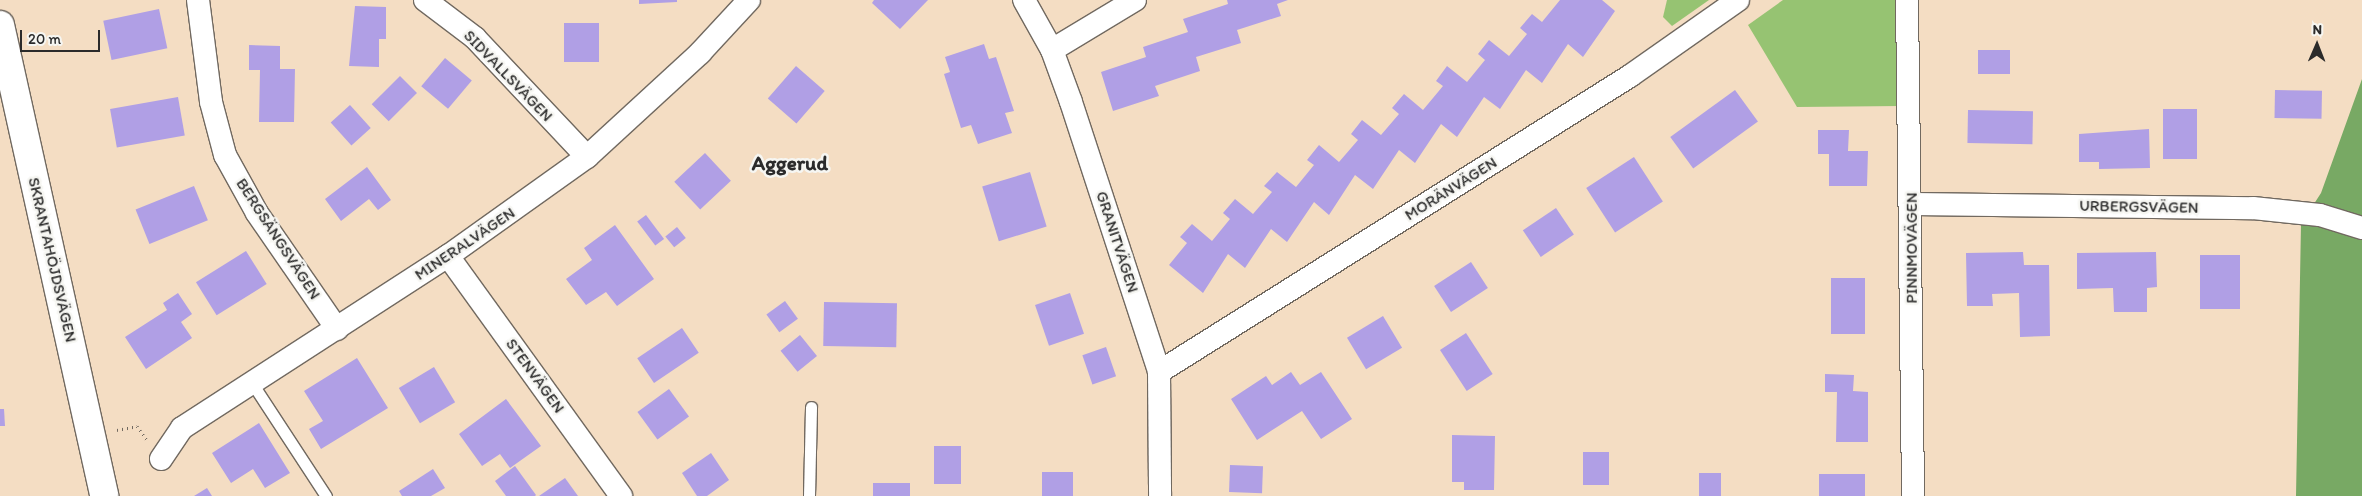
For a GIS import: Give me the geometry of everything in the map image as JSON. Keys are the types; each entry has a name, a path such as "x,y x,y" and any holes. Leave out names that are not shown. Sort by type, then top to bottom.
{"street":[{"name":"BERGSÄNGSVÄGEN","path":"198,0 211,102 226,155 258,213 337,329"},
{"name":"SIDVALLSVÄGEN","path":"426,0 475,38 586,157"},
{"name":"MINERALVÄGEN","path":"161,459 182,428 448,256 586,157 700,53 749,0"},
{"name":"GRANITVÄGEN","path":"1024,0 1052,50 1159,372 1160,496"},
{"path":"1052,50 1135,0"},
{"name":"MORÄNVÄGEN","path":"1159,372 1630,76 1738,0"},
{"name":"PINNMOVÄGEN","path":"1907,0 1913,204 1913,496"},
{"name":"SKRANTAHÖJDSVÄGEN","path":"0,24 104,496"},
{"name":"URBERGSVÄGEN","path":"1913,204 2253,208 2320,215 2362,228"},
{"name":"STENVÄGEN","path":"448,256 621,496"}],"lane":[{"path":"252,383 326,496"},
{"path":"809,496 811,407"}],"path":[{"path":"92,435 137,426 161,459"}],"green space":[{"path":"1667,0 1709,0 1672,26 1663,17"},
{"path":"1783,0 1898,0 1901,106 1797,107 1748,25"},
{"path":"2362,79 2362,496 2296,496 2301,224 2321,193"}],"building":[{"path":"639,0 677,0 677,2 639,4"},
{"path":"874,0 928,0 900,29 872,3"},
{"path":"1227,0 1288,0 1277,4 1281,16 1237,30 1241,43 1196,57 1200,71 1155,86 1159,96 1113,111 1101,72 1146,57 1143,47 1188,32 1183,19 1228,4"},
{"path":"1560,0 1602,0 1615,11 1583,57 1568,44 1542,83 1526,70 1500,109 1484,97 1457,137 1441,124 1415,163 1399,150 1373,189 1355,175 1329,215 1314,202 1287,242 1271,229 1245,268 1228,254 1203,293 1169,265 1187,243 1180,237 1192,224 1212,241 1230,219 1223,213 1235,199 1253,214 1272,192 1264,186 1277,172 1296,187 1314,165 1307,160 1319,145 1339,162 1358,140 1351,134 1362,120 1381,135 1399,114 1392,108 1404,94 1423,110 1443,86 1436,81 1447,66 1467,82 1485,60 1478,54 1489,40 1509,56 1527,34 1520,28 1532,14 1542,22"},
{"path":"355,6 386,7 386,39 379,39 379,67 349,66"},
{"path":"159,9 167,48 112,60 103,21"},
{"path":"564,23 599,23 599,62 564,62"},
{"path":"984,44 989,59 996,57 1014,111 1005,113 1012,133 978,144 971,125 961,128 944,74 950,72 945,57"},
{"path":"249,45 280,46 280,69 295,69 294,122 259,122 260,70 249,70"},
{"path":"1978,50 2010,50 2010,74 1978,74"},
{"path":"445,58 472,80 448,109 421,86"},
{"path":"796,66 825,91 796,123 768,98"},
{"path":"400,76 417,93 389,121 372,104"},
{"path":"1735,90 1758,122 1693,169 1670,137"},
{"path":"2275,90 2322,91 2322,119 2275,118"},
{"path":"178,97 185,135 117,147 110,109"},
{"path":"350,105 371,128 351,145 331,122"},
{"path":"2163,109 2197,109 2197,159 2163,159"},
{"path":"1968,110 2033,111 2032,144 1967,143"},
{"path":"2149,129 2150,168 2099,169 2099,162 2079,162 2079,134"},
{"path":"1818,130 1849,130 1848,151 1868,151 1867,186 1829,186 1829,154 1818,154"},
{"path":"705,153 731,181 700,209 674,182"},
{"path":"1634,157 1663,201 1615,232 1586,188"},
{"path":"367,167 391,200 378,210 369,199 341,221 325,199"},
{"path":"1030,172 1047,227 999,241 982,187"},
{"path":"194,186 208,220 149,244 136,210"},
{"path":"1556,208 1574,235 1541,257 1523,230"},
{"path":"646,215 664,239 655,246 637,222"},
{"path":"615,225 654,279 617,306 606,292 586,305 566,279 592,260 584,248"},
{"path":"677,227 686,238 674,247 665,236"},
{"path":"246,251 267,284 217,315 196,282"},
{"path":"2023,252 2024,265 2049,265 2050,336 2020,337 2019,293 1992,294 1993,306 1967,306 1966,253"},
{"path":"2156,252 2157,287 2147,288 2147,312 2114,312 2113,288 2077,289 2077,253"},
{"path":"2200,255 2240,255 2240,309 2200,309"},
{"path":"1471,262 1488,288 1451,312 1434,286"},
{"path":"1831,278 1865,278 1865,334 1831,334"},
{"path":"178,293 192,314 181,322 192,338 146,369 125,337 167,310 163,303"},
{"path":"1070,293 1084,334 1049,346 1035,305"},
{"path":"785,301 798,319 779,332 766,315"},
{"path":"824,302 897,303 896,347 823,346"},
{"path":"1383,316 1402,348 1366,369 1347,338"},
{"path":"682,328 699,353 654,383 637,358"},
{"path":"1466,333 1493,374 1467,391 1440,350"},
{"path":"800,335 817,356 798,372 781,351"},
{"path":"1106,347 1116,376 1092,384 1082,355"},
{"path":"357,358 388,408 321,449 309,429 323,421 304,391"},
{"path":"434,367 455,402 420,423 399,388"},
{"path":"1291,372 1300,385 1321,372 1352,419 1321,439 1302,411 1257,440 1231,399 1266,376 1272,385"},
{"path":"1825,374 1854,375 1853,391 1868,392 1868,442 1836,442 1837,392 1825,392"},
{"path":"669,389 689,417 657,439 637,412"},
{"path":"506,399 541,446 510,468 500,454 482,466 459,434"},
{"path":"0,409 4,409 5,426 0,426"},
{"path":"259,423 290,473 265,488 253,469 231,483 212,453"},
{"path":"1452,435 1495,436 1494,490 1464,490 1464,482 1452,482"},
{"path":"934,446 961,446 961,484 934,484"},
{"path":"1583,452 1609,452 1609,485 1583,485"},
{"path":"711,453 729,480 707,496 697,496 682,473"},
{"path":"1230,465 1263,466 1262,493 1229,492"},
{"path":"515,466 535,496 506,496 495,481"},
{"path":"433,469 445,488 431,496 402,496 399,491"},
{"path":"1042,472 1073,472 1073,496 1042,496"},
{"path":"1699,473 1721,473 1721,496 1699,496"},
{"path":"1819,474 1865,474 1865,496 1819,496"},
{"path":"565,478 578,496 539,496"},
{"path":"873,483 910,483 910,496 873,496"},
{"path":"207,488 212,496 194,496"}],"district":[{"name":"Aggerud","path":"790,163"}]}
